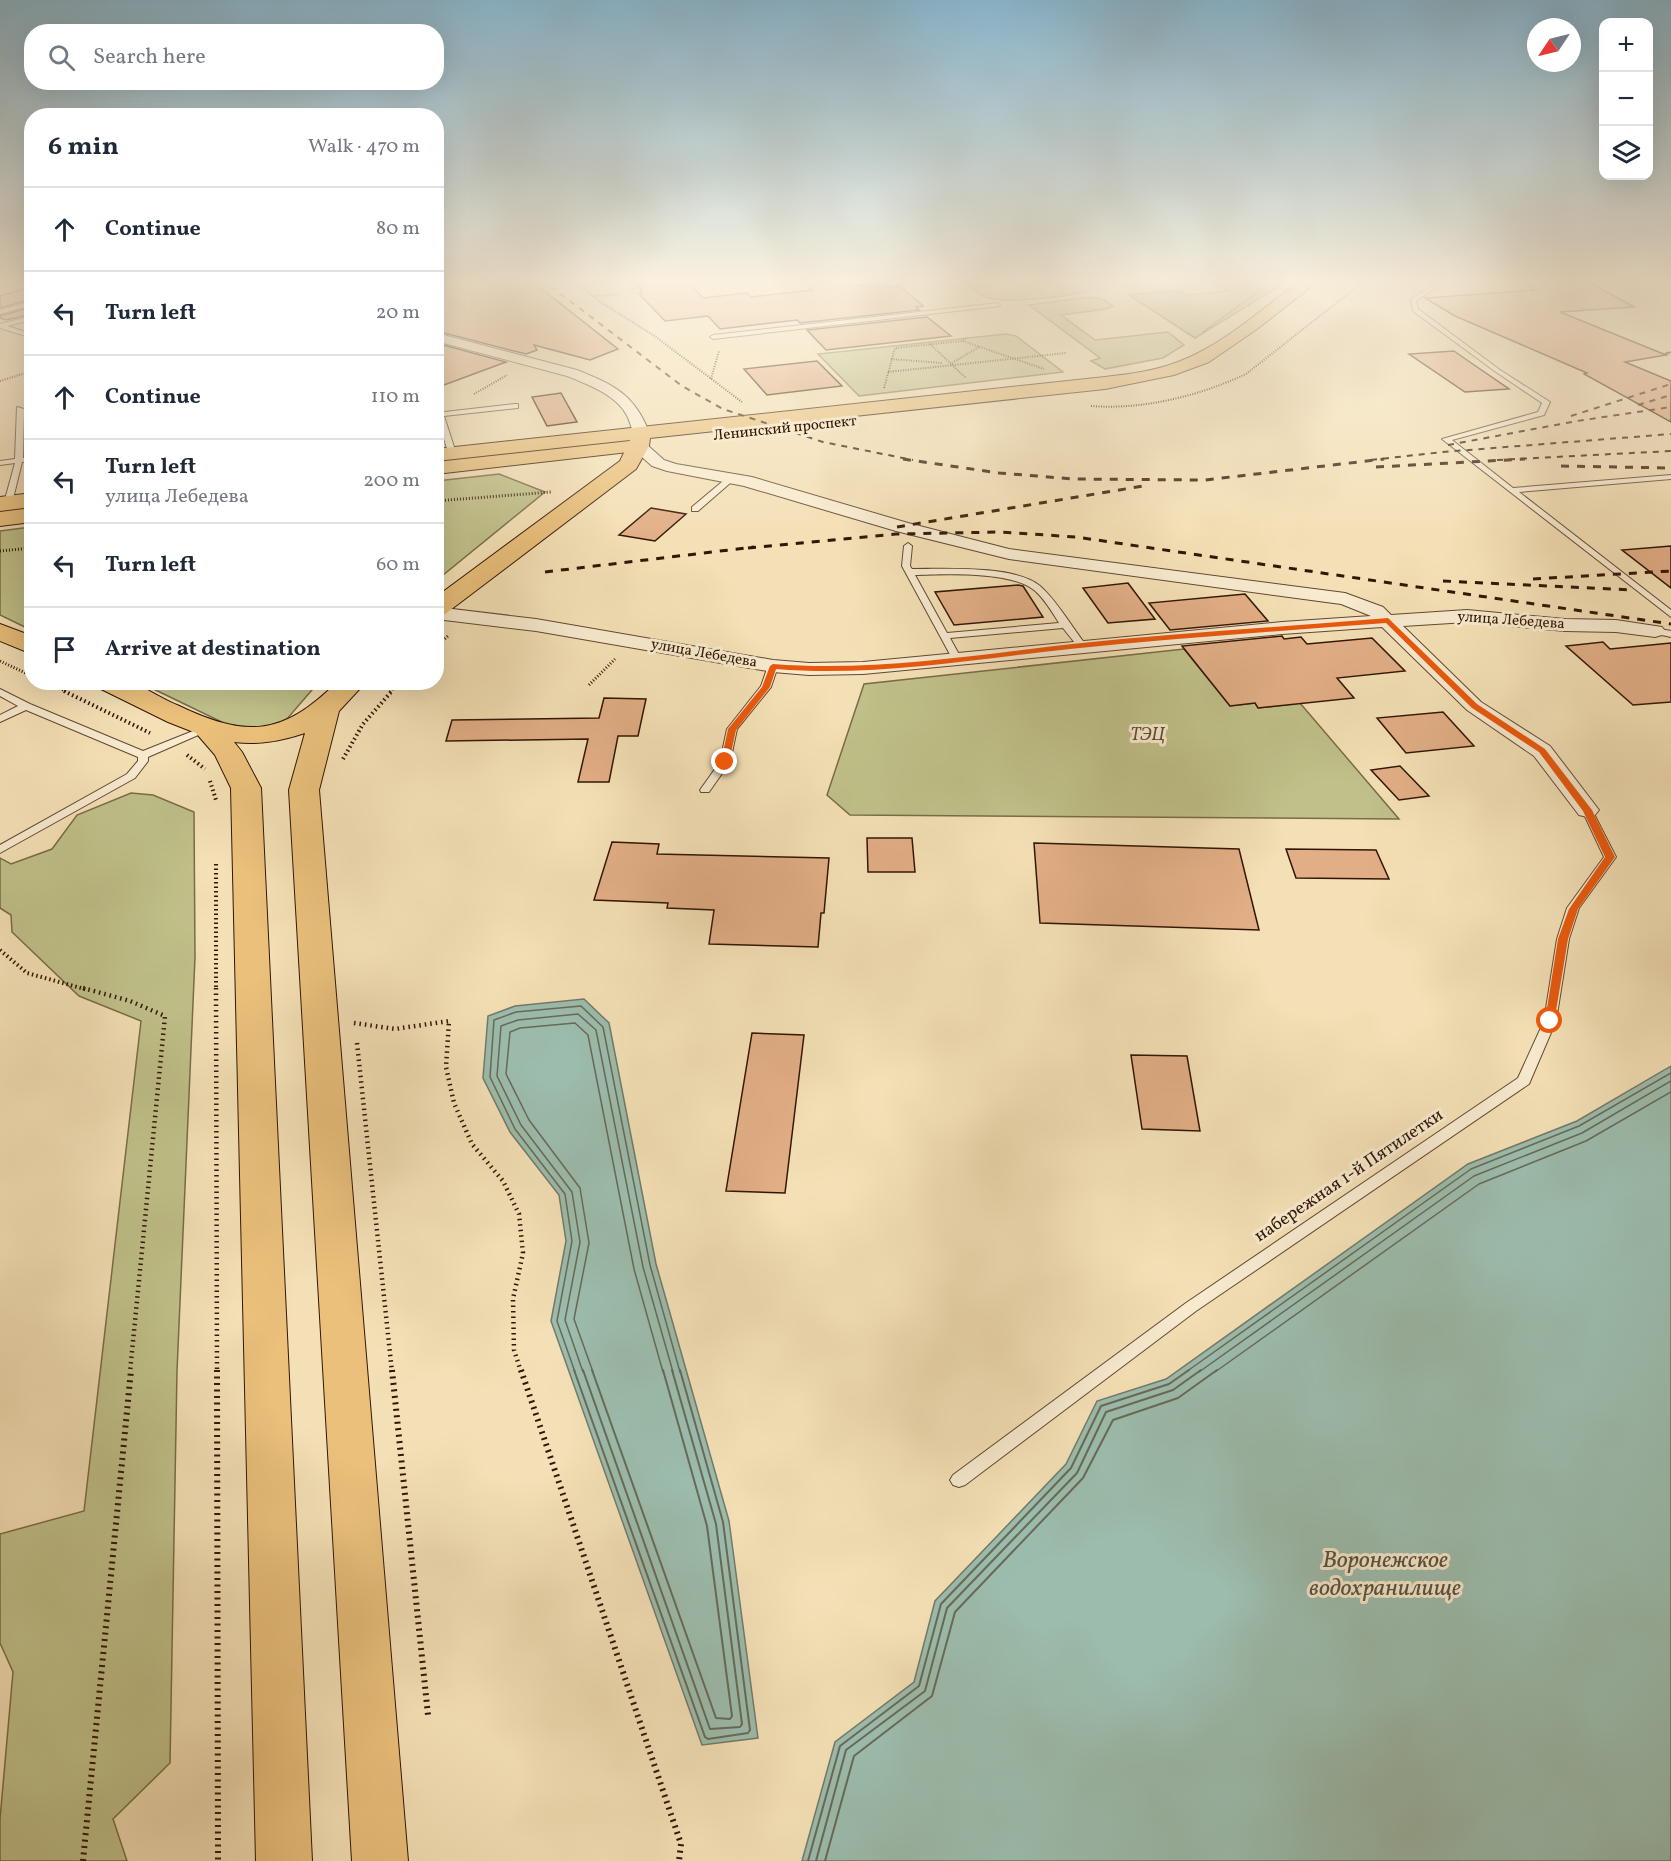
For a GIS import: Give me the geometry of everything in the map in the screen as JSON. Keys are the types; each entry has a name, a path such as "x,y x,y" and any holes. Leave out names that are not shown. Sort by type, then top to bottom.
{"main road":[{"name":"Ленинский проспект","path":"444,454 640,439 1097,394 1173,382 1195,369 1206,366"},
{"name":"Ленинский проспект","path":"444,467 640,439"},
{"path":"444,605 629,465 640,439"},
{"path":"2,509 24,502"},
{"path":"2,509 24,513"},
{"path":"0,632 24,642"},
{"path":"120,690 190,736 228,752 246,788 284,1861"},
{"path":"190,736 270,734 303,724 339,695"},
{"path":"339,695 304,790 380,1861"}],"street":[{"path":"545,366 572,373 603,387 634,412 640,439 658,463 732,478 902,527 1009,554 1345,599 1376,611 1474,706 1542,751 1587,810"},
{"name":"улица Лебедева","path":"444,612 536,625 773,666 809,669 863,668 1081,645 1388,621 1477,617 1565,626 1616,626 1663,633"}],"lane":[{"path":"1491,366 1546,402 1541,413 1446,439 1671,614"},
{"path":"444,414 515,406"},
{"path":"2,509 19,461 20,409"},
{"path":"0,463 24,460"},
{"path":"1512,490 1671,477"},
{"path":"695,508 732,478"},
{"path":"908,546 906,566 956,658"},
{"path":"909,572 1021,578 1035,587 1081,645"},
{"path":"944,636 1064,625"},
{"path":"705,790 725,762 732,729 766,687 773,666"},
{"path":"0,692 26,706 143,755 190,736"},
{"path":"0,719 26,706"},
{"path":"0,850 131,776 143,762 143,755"},
{"name":"набережная 1-й Пятилетки","path":"958,1480 1191,1307 1524,1081 1550,1021 1563,939 1573,909 1610,857 1587,810"}],"path":[{"path":"694,366 747,406"},
{"path":"711,379 716,366"},
{"path":"883,392 889,366"},
{"path":"888,372 936,366"},
{"path":"953,366 971,383"},
{"path":"1036,366 1049,370"},
{"path":"1089,406 1106,408 1159,400 1234,381 1256,366"},
{"path":"444,411 515,370"},
{"path":"0,381 24,374"},
{"path":"444,500 551,492"},
{"path":"0,551 24,549"},
{"path":"589,685 632,642"},
{"path":"0,661 24,672"},
{"path":"67,690 190,736 206,770 216,801 216,813"},
{"path":"340,768 343,758 363,724 392,690"},
{"path":"216,860 216,1774 218,1861"},
{"path":"0,950 27,972 130,1001 165,1016 83,1861"},
{"path":"353,1011 428,1715"},
{"path":"354,1023 395,1029 449,1021 446,1067 454,1103 472,1144 503,1180 519,1214 523,1253 513,1299 514,1350 681,1844 679,1861"}],"green space":[{"path":"830,366 1055,366 1063,372 859,396"},
{"path":"1099,366 1122,366 1105,369"},
{"path":"499,474 545,492 444,574 444,480"},
{"path":"24,528 24,627 0,615 0,531"},
{"name":"ТЭЦ","path":"1184,649 1230,706 1255,703 1259,708 1300,703 1399,819 850,815 827,795 864,684"},
{"path":"155,690 312,690 287,719 271,726 252,729 234,728"},
{"path":"131,793 153,795 194,812 195,957 177,1371 170,1763 113,1819 127,1861 0,1861 0,1819 13,1672 0,1643 0,1534 84,1511 141,1021 79,996 12,932 11,915 0,908 0,858 11,864 52,849 77,815"}],"water":[{"path":"584,999 609,1023 656,1264 729,1521 758,1738 702,1745 551,1321 566,1241 559,1195 510,1132 483,1078 488,1016 515,1006"},
{"name":"Воронежское водохранилище","path":"1671,1066 1671,1861 802,1861 835,1742 914,1682 935,1601 1066,1464 1097,1401 1166,1379 1468,1164 1577,1121"}],"building":[{"path":"444,366 496,366 444,385"},
{"path":"773,366 822,366 842,386 767,395 744,369"},
{"path":"1426,366 1475,366 1509,389 1465,392"},
{"path":"1570,366 1634,366 1671,381 1671,422 1584,374 1587,373"},
{"path":"561,393 577,422 547,426 532,397"},
{"path":"651,508 686,514 655,541 619,535"},
{"path":"1671,546 1671,588 1622,550"},
{"path":"1128,583 1155,619 1108,623 1083,588"},
{"path":"1023,586 1043,617 954,625 935,592"},
{"path":"1245,594 1268,621 1170,630 1149,603"},
{"path":"1282,636 1284,639 1301,637 1307,644 1372,638 1405,671 1337,678 1354,698 1258,708 1255,703 1230,706 1182,646"},
{"path":"1603,642 1610,649 1671,643 1671,702 1633,705 1566,646"},
{"path":"604,698 646,699 638,736 618,736 609,782 578,782 588,739 446,741 452,720 599,718"},
{"path":"1443,712 1474,746 1406,753 1377,718"},
{"path":"1400,766 1429,796 1399,800 1371,770"},
{"path":"867,838 912,838 915,872 868,872"},
{"path":"612,842 659,844 657,854 829,858 818,947 709,944 714,910 667,908 668,903 594,900"},
{"path":"1034,843 1239,849 1259,930 1040,923"},
{"path":"1286,849 1376,850 1389,879 1296,878"},
{"path":"752,1033 804,1035 785,1193 726,1191"},
{"path":"1131,1055 1187,1056 1200,1131 1142,1129"}],"railway":[{"path":"655,366 682,386 723,409 823,442 913,460"},
{"path":"1571,416 1671,384"},
{"path":"1638,405 1671,395"},
{"path":"1448,445 1577,421 1671,407"},
{"path":"1371,460 1671,434"},
{"path":"1497,460 1671,451"},
{"path":"903,459 999,473 1074,479 1205,480 1384,459"},
{"path":"1376,467 1525,459"},
{"path":"1561,466 1671,468"},
{"path":"897,527 1143,486"},
{"path":"748,548 896,534 1001,532 1076,537 1671,624"},
{"path":"545,572 754,547"},
{"path":"1533,579 1671,571"},
{"path":"1443,581 1634,590"}],"route":[{"path":"725,762 732,729 744,711 766,687 773,666 809,669 863,668 1081,645 1388,621 1474,706 1542,751 1587,810 1610,857 1573,909 1563,939 1550,1021"}]}
